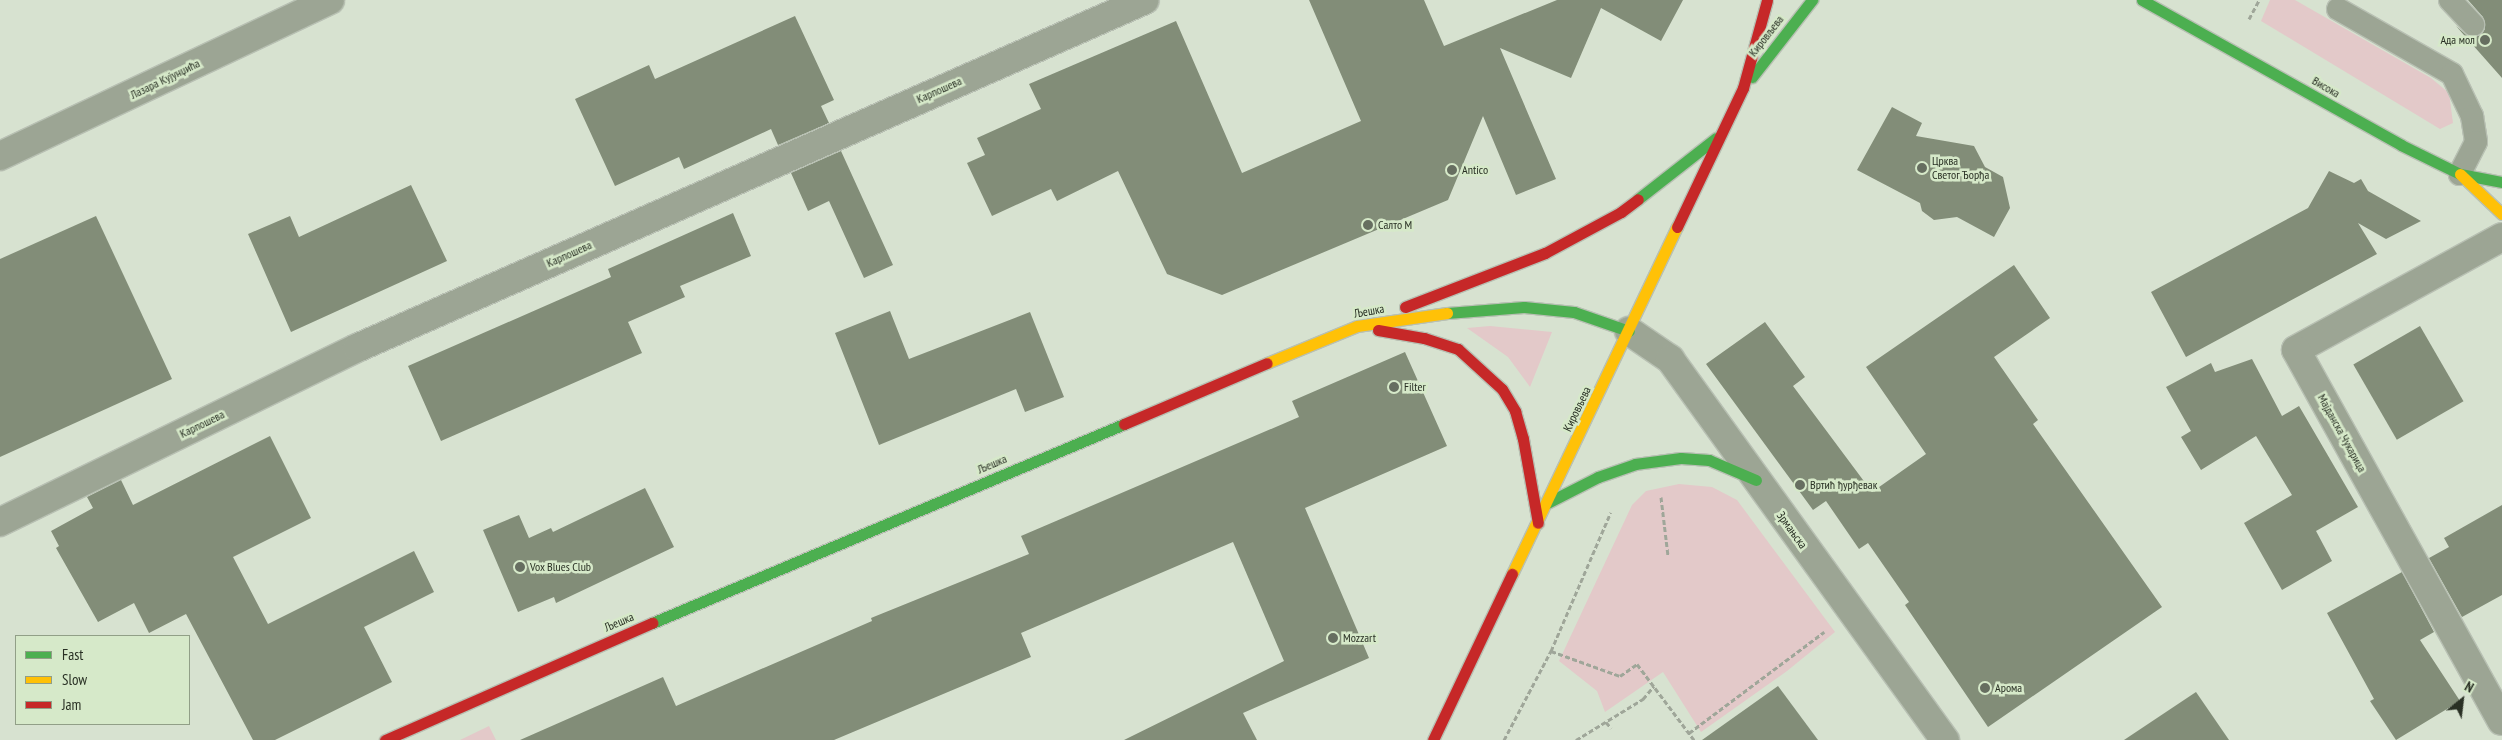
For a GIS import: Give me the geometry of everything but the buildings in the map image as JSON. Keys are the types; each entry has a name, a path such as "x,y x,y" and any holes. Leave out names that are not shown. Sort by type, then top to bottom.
{"main road":[{"name":"Кировљева","path":"1433,740 1538,524 1743,88 1767,0"},
{"name":"Кировљева","path":"1743,88 1812,0"},
{"name":"Висока","path":"2154,3 2394,141 2460,174 2502,182"},
{"path":"1357,326 1545,253 1621,212 1721,135"},
{"path":"2460,174 2502,214"},
{"name":"Љешка","path":"385,740 726,590 1357,326 1464,310 1524,307 1574,312 1629,331"},
{"path":"1357,326 1424,338 1458,349 1493,378 1515,411 1538,524"},
{"path":"1547,503 1598,477 1635,464 1681,458 1709,460 1756,480"}],"street":[{"name":"Лазара Кујунџића","path":"0,156 330,0"},
{"name":"Карпошева","path":"0,522 357,348 1145,0"},
{"name":"Мајданска Чукарица","path":"2502,237 2296,350 2502,721"},
{"name":"Зрмањска","path":"1629,331 1670,359 1945,740"}],"lane":[{"path":"2450,0 2473,25"},
{"path":"2338,9 2452,74 2472,116 2476,142 2460,174"}],"path":[{"path":"2248,20 2259,0"},
{"path":"1660,488 1668,556"},
{"path":"1504,740 1551,651 1612,509"},
{"path":"1689,733 1809,643"},
{"path":"1551,651 1620,676 1637,664 1694,740"},
{"path":"1576,740 1642,699 1654,686"},
{"path":"1606,722 1611,728"}],"shaded area":[{"path":"2270,0 2295,0 2431,78 2449,93 2453,123 2440,129 2261,21"},
{"path":"1490,326 1552,332 1530,387 1508,357 1467,328"},
{"path":"1679,484 1712,487 1737,500 1835,632 1787,671 1701,732 1663,672 1605,712 1597,691 1559,661 1632,505 1646,491"},
{"path":"489,726 496,740 460,740"}],"traffic: fast":[{"path":"1752,77 1812,0"},
{"path":"2142,0 2401,145 2460,174 2502,182"},
{"path":"1638,199 1716,138"},
{"path":"1447,313 1524,307 1574,312 1629,331"},
{"path":"652,623 1124,424"},
{"path":"1547,503 1598,477 1635,464 1681,458 1709,460 1756,480"}],"traffic: slow":[{"path":"2460,174 2502,214"},
{"path":"1512,574 1677,227"},
{"path":"1267,363 1357,326 1447,313"}],"traffic: jam":[{"path":"1677,227 1743,88 1767,0"},
{"path":"1405,307 1545,253 1621,212 1638,199"},
{"path":"1378,330 1424,338 1458,349 1502,389 1515,411 1523,439 1538,523"},
{"path":"1124,424 1267,363"},
{"path":"1433,740 1512,574"},
{"path":"385,740 652,623"}],"place":[{"name":"Ада мол","path":"2485,40"},
{"name":"Црква Светог Ђорђа","path":"1922,168"},
{"name":"Antico","path":"1452,170"},
{"name":"Салто М","path":"1368,225"},
{"name":"Filter","path":"1394,387"},
{"name":"Вртић ђурђевак","path":"1800,485"},
{"name":"Vox Blues Club","path":"520,567"},
{"name":"Mozzart","path":"1333,638"},
{"name":"Арома","path":"1985,688"}]}
